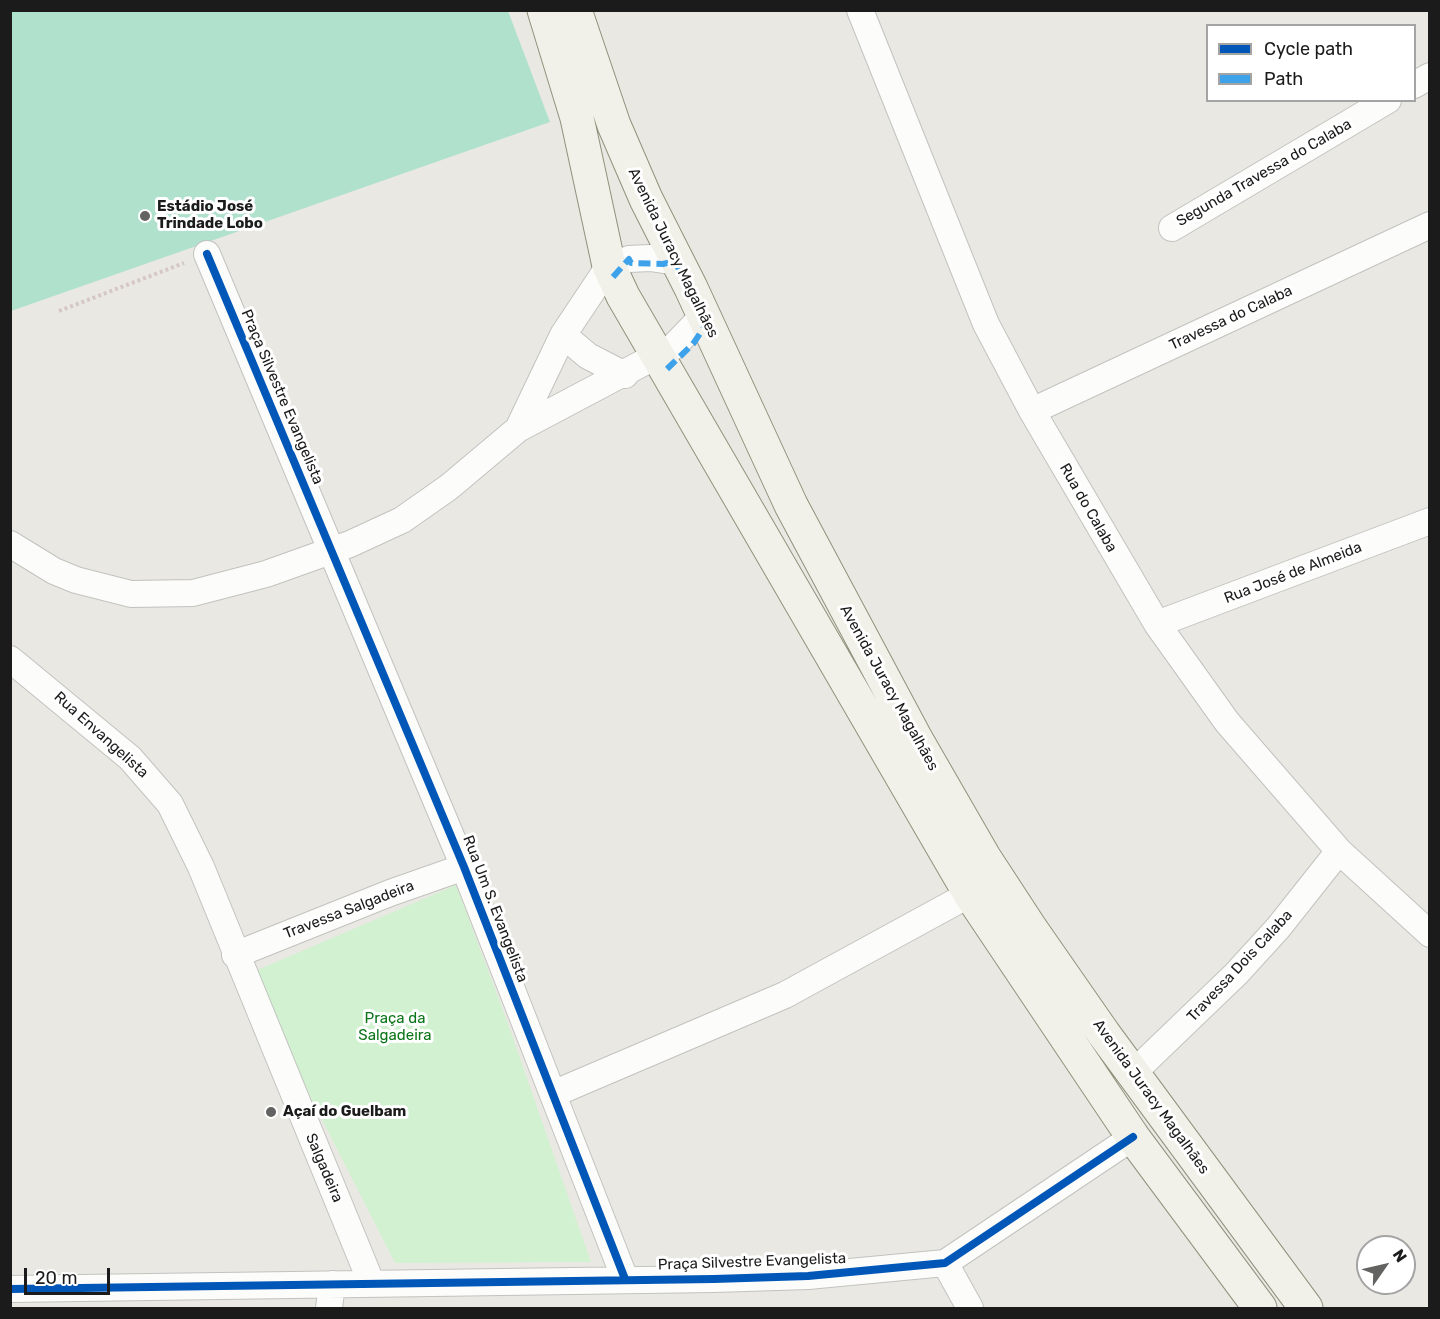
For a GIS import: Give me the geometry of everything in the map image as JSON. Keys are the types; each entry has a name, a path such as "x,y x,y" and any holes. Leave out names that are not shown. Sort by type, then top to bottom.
{"main road":[{"path":"544,10 577,118 609,266 840,674 970,894 1133,1137 1260,1308"},
{"name":"Avenida Juracy Magalhães","path":"575,10 614,125 646,200 704,315 791,505 870,656 984,857 1104,1034 1306,1308"},
{"path":"793,589 826,572"},
{"path":"840,674 870,656"},
{"path":"1076,1053 1104,1034"},
{"path":"1179,1199 1209,1176"}],"street":[{"name":"Rua do Calaba","path":"860,10 986,324 1032,411 1157,624 1227,722 1339,851 1430,934"},
{"path":"1416,84 1430,76"},
{"name":"Segunda Travessa do Calaba","path":"1172,228 1385,102"},
{"name":"Travessa do Calaba","path":"1032,411 1430,225"},
{"name":"Praça Silvestre Evangelista","path":"207,254 333,551"},
{"path":"518,429 563,335 609,266 629,259 650,258 677,262"},
{"path":"10,544 54,571 85,583 131,594 163,596 221,587 333,551 402,520 448,487 518,429 625,375 659,355 684,338 704,315"},
{"path":"563,335 588,356 625,375"},
{"name":"Rua José de Almeida","path":"1157,624 1430,521"},
{"name":"Rua Um S. Evangelista","path":"333,551 464,867 625,1279"},
{"name":"Rua Envangelista","path":"10,659 130,759 170,804 201,867 235,955"},
{"name":"Travessa Dois Calaba","path":"1133,1073 1236,974 1278,928 1339,851"},
{"name":"Travessa Salgadeira","path":"235,955 390,893 464,867"},
{"path":"553,1095 785,995 970,894"},
{"name":"Salgadeira","path":"235,955 371,1281"},
{"name":"Praça Silvestre Evangelista","path":"10,1289 331,1296 371,1281 808,1275 945,1263 1133,1137"},
{"path":"945,1263 970,1308"}],"path":[{"path":"59,311 207,254"}],"green space":[{"name":"Estádio José Trindade Lobo","path":"10,11 508,11 550,122 11,311"},
{"name":"Praça da Salgadeira","path":"456,885 507,1021 591,1262 395,1263 248,974"}],"marked path":[{"path":"613,277 629,259 631,263 663,264 674,261 691,288"},
{"path":"667,369 693,344 707,323"}],"cycle path":[{"path":"207,254 464,867 625,1279"},
{"path":"10,1289 714,1279 808,1276 945,1263 1133,1137"}],"place":[{"name":"Estádio José Trindade Lobo","path":"145,216"},
{"name":"Açaí do Guelbam","path":"271,1112"}]}
